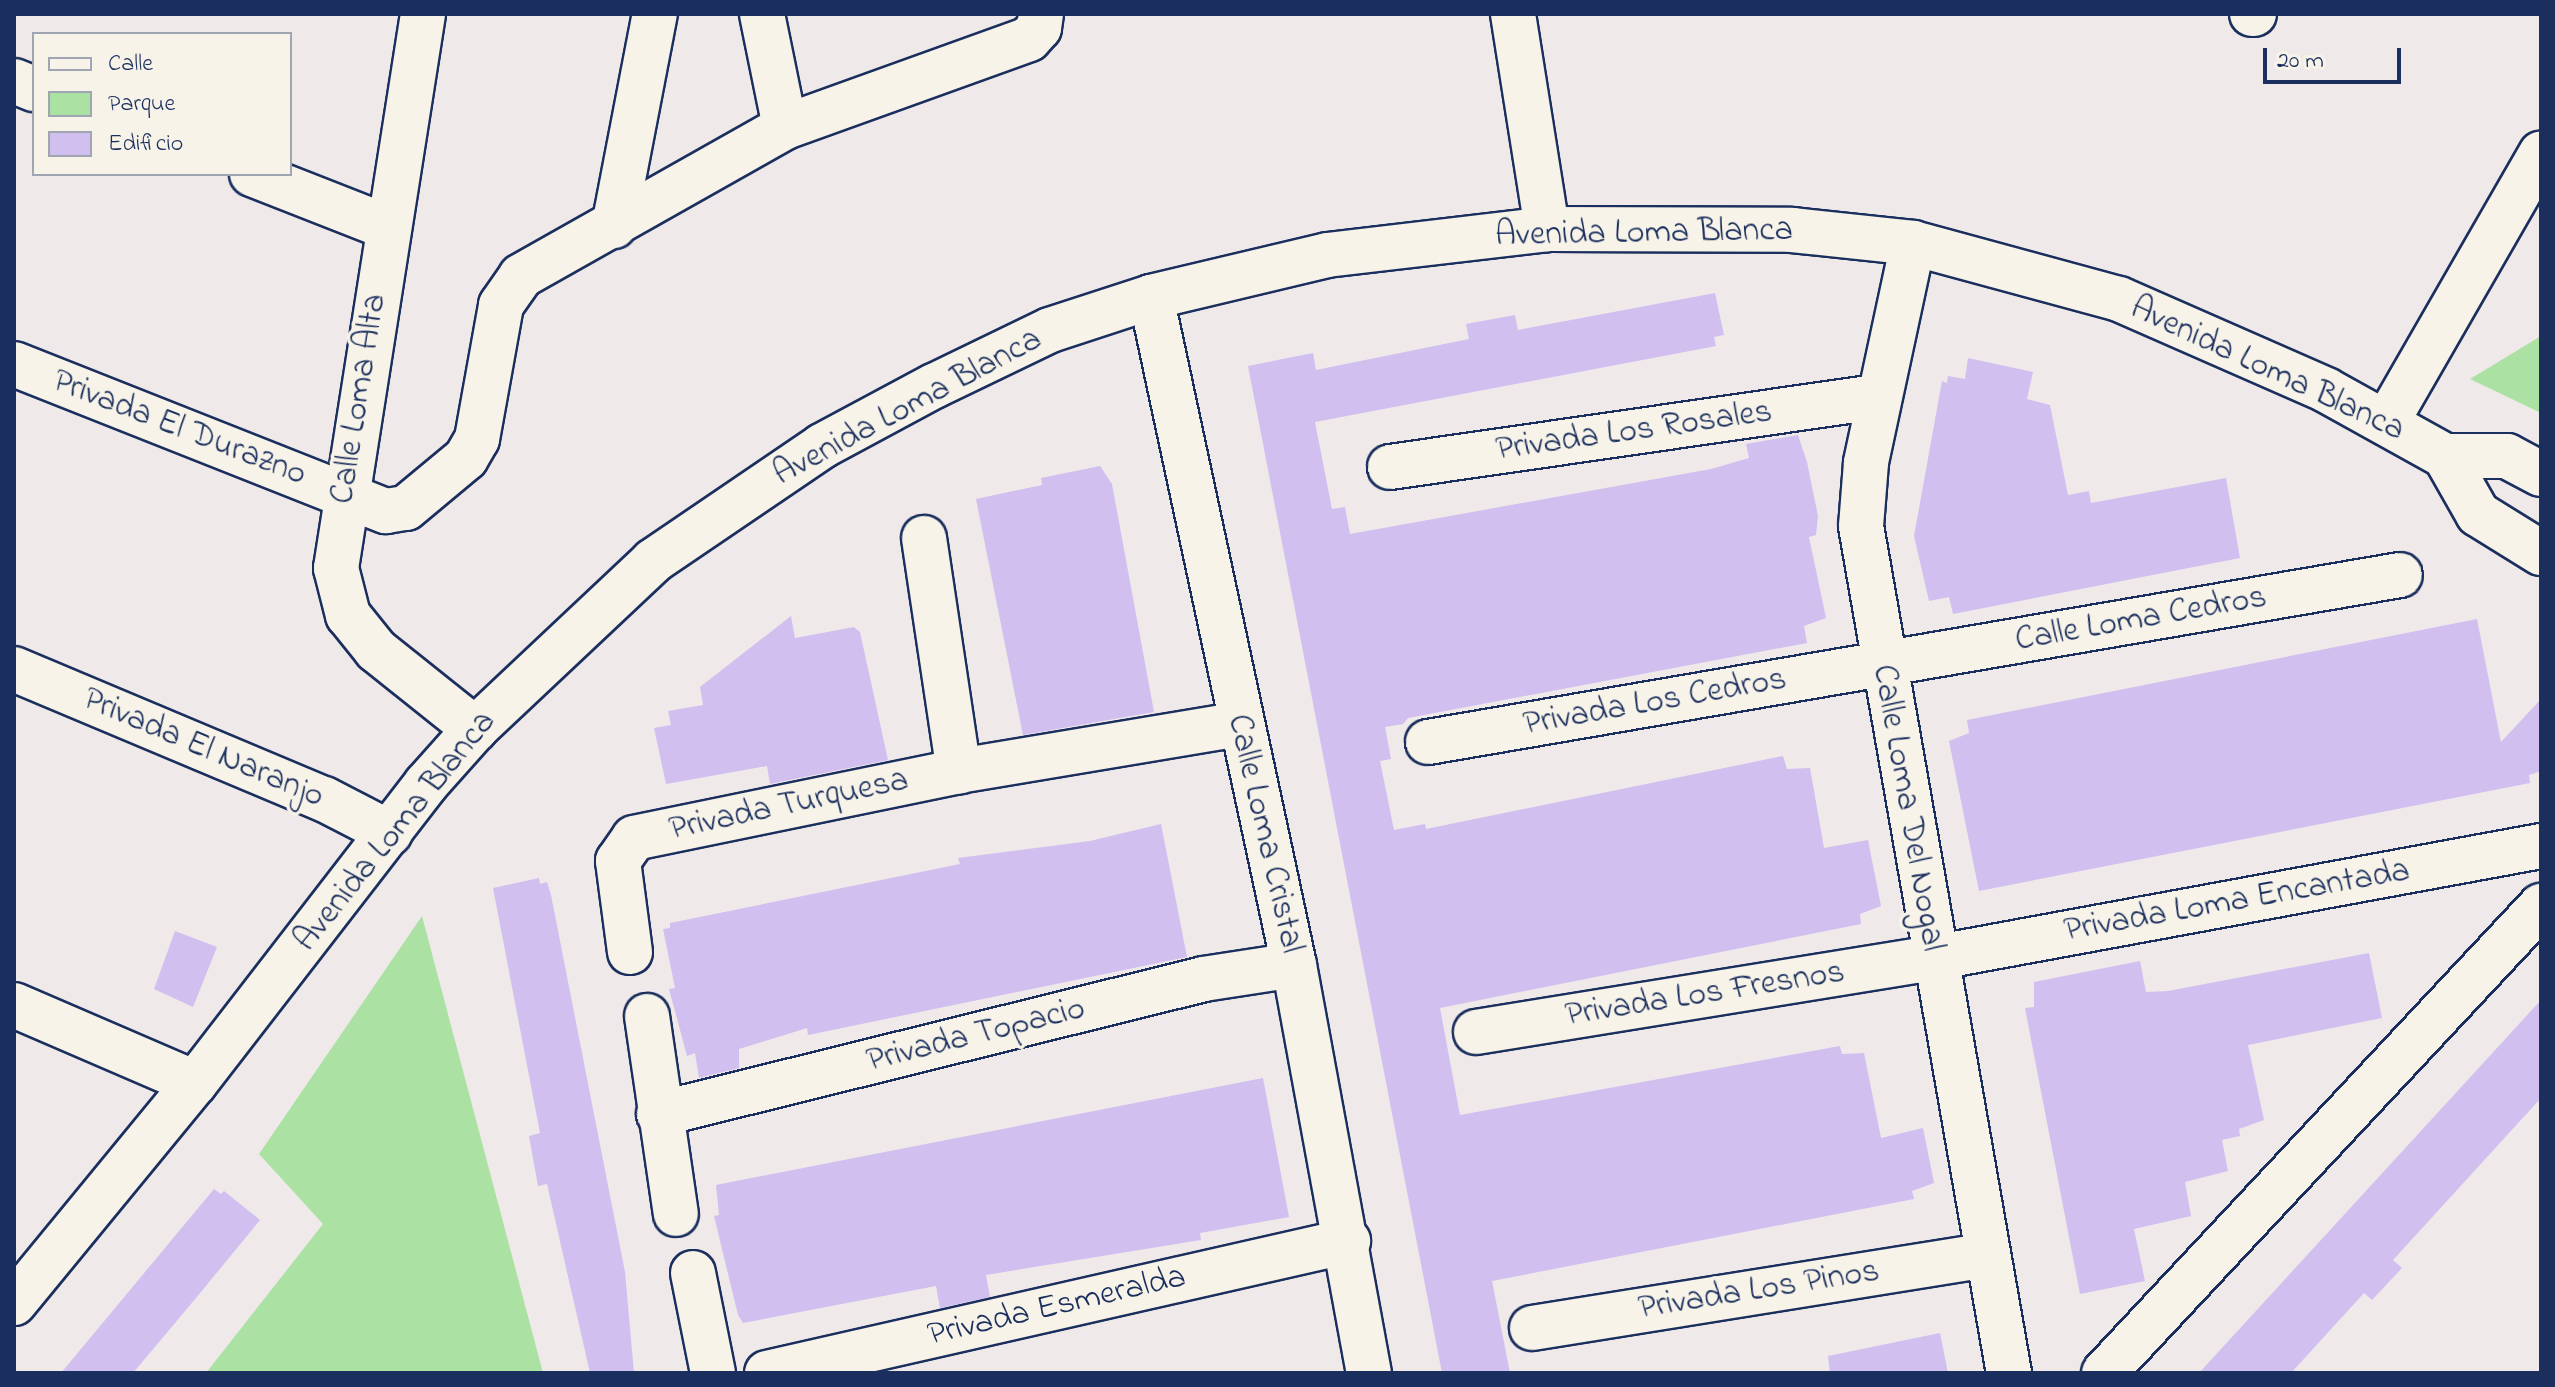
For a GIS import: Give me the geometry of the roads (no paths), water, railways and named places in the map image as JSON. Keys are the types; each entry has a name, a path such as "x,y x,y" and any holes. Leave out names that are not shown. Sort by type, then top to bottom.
{"street":[{"name":"Calle Loma Alta","path":"423,14 344,494 336,568 348,615 376,650 475,729"},
{"path":"614,226 655,14"},
{"path":"762,14 785,127"},
{"name":"Privada El Durazno","path":"14,364 386,511 406,508 466,458 477,439 501,305 509,287 785,127 1029,39 1039,28 1041,14"},
{"path":"1513,14 1547,229"},
{"path":"2386,423 2541,153"},
{"path":"257,176 387,227"},
{"name":"Avenida Loma Blanca","path":"14,1303 195,1083 475,729 653,561 822,446 1050,330 1151,297 1327,255 1547,229 1792,230 1913,243 2119,299 2228,344 2445,456 2507,456 2541,474"},
{"name":"Calle Loma Del Nogal","path":"1913,243 1878,397 1861,526 1881,664 2009,1373"},
{"name":"Calle Loma Cristal","path":"1151,297 1294,965 1348,1241 1369,1373"},
{"name":"Privada Los Rosales","path":"1390,467 1878,397"},
{"name":"Avenida Loma Blanca","path":"2445,456 2478,514 2541,553"},
{"path":"924,538 959,771"},
{"name":"Calle Loma Cedros","path":"1881,664 2400,575"},
{"name":"Privada Los Cedros","path":"1428,742 1881,664"},
{"name":"Privada El Naranjo","path":"14,669 324,799 390,833"},
{"name":"Privada Turquesa","path":"630,952 618,861 623,848 634,838 959,771 1240,724"},
{"name":"Privada Loma Encantada","path":"1933,958 2541,846"},
{"path":"2104,1373 2541,906"},
{"name":"Privada Los Fresnos","path":"1476,1032 1933,958"},
{"name":"Privada Topacio","path":"659,1114 1204,979 1294,965"},
{"path":"14,1005 195,1083"},
{"path":"647,1016 676,1214"},
{"name":"Privada Esmeralda","path":"767,1373 1348,1241"},
{"name":"Privada Los Pinos","path":"1532,1328 1987,1255"},
{"path":"693,1273 713,1373"}]}
